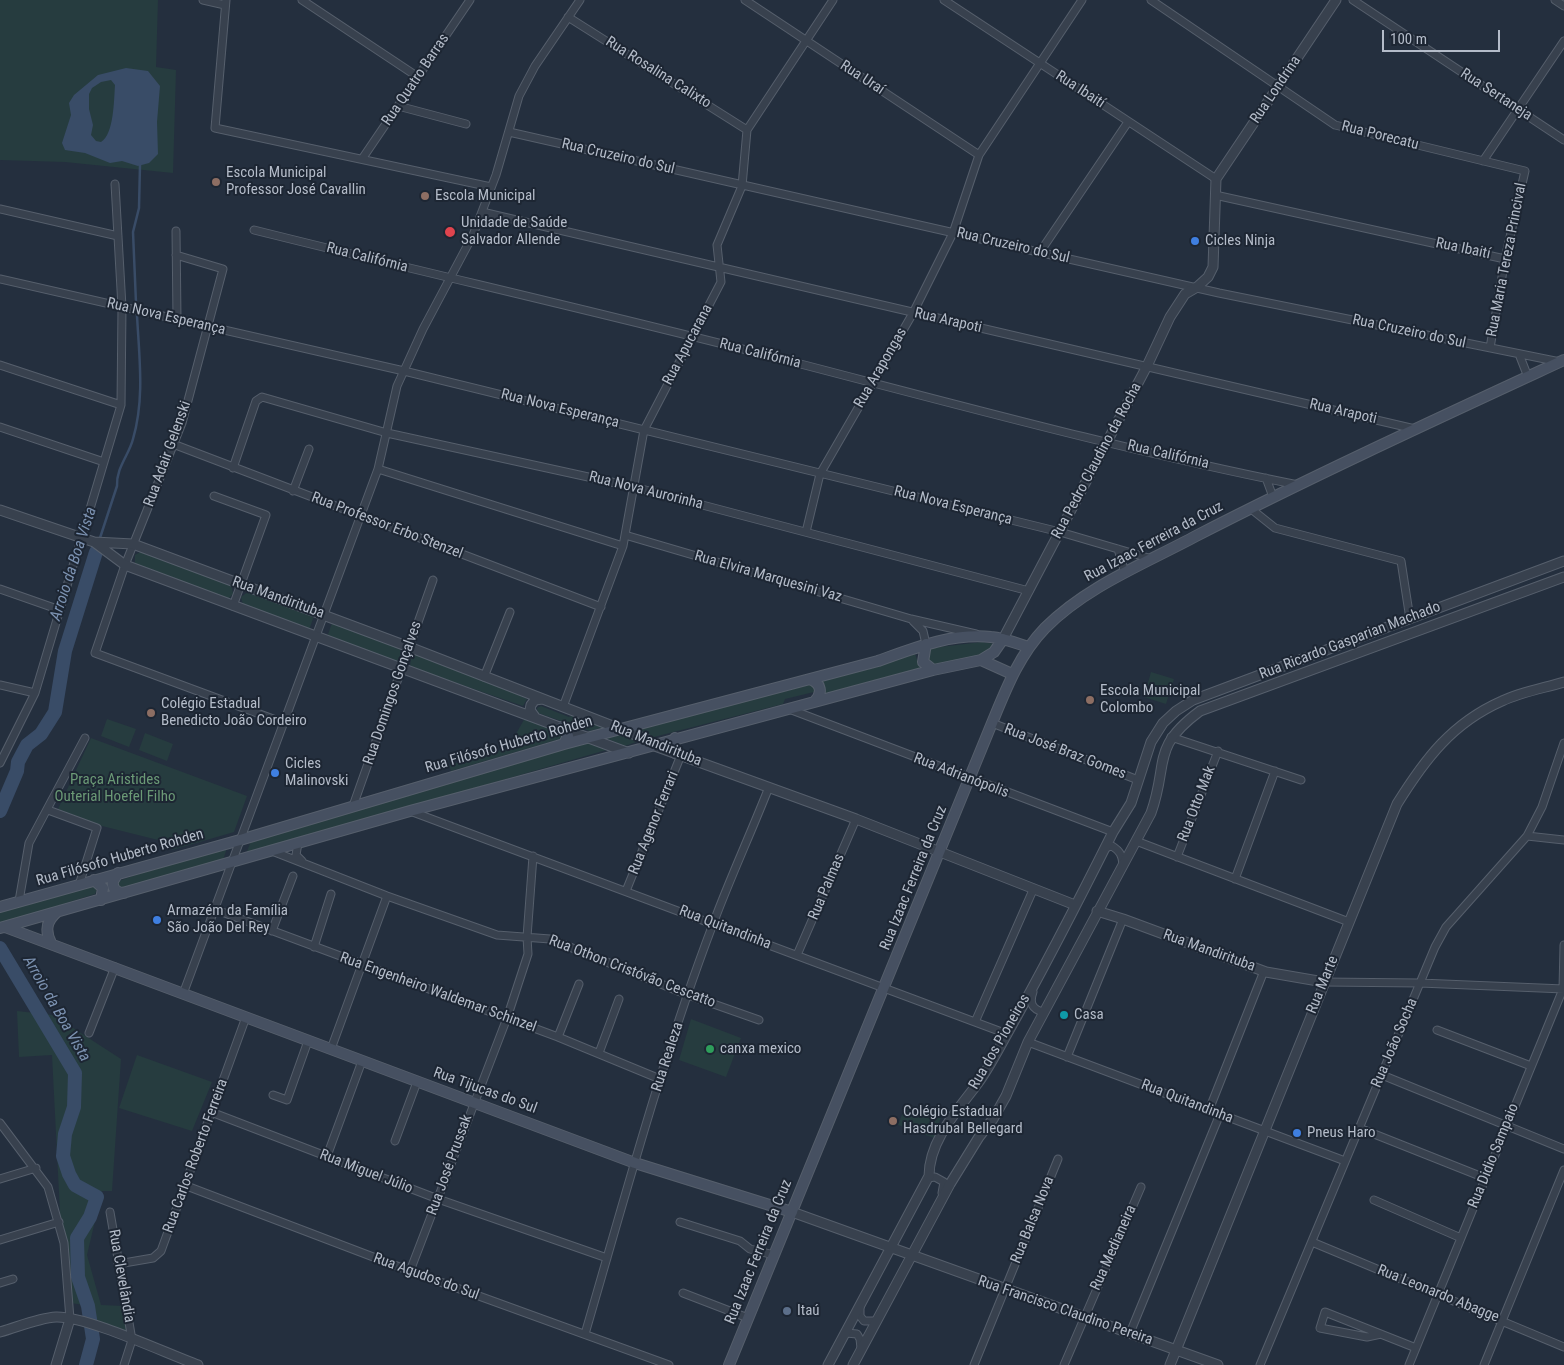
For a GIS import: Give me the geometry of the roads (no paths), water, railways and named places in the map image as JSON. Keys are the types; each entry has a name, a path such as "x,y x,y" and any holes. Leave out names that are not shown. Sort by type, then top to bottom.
{"main road":[{"name":"Rua Izaac Ferreira da Cruz","path":"729,1365 1012,674 1028,647 1057,617 1082,597 1125,573 1273,496 1562,361"},
{"name":"Rua Filósofo Huberto Rohden","path":"1,907 240,840 564,744 878,661 926,644 961,638 992,637 1028,647"},
{"path":"3,927 433,804 933,670 981,660 994,652 1003,639"},
{"path":"926,644 923,662 933,670"},
{"path":"981,660 1012,674"},
{"path":"810,679 816,682 820,689 820,696 814,702"},
{"path":"562,727 568,736 564,744"},
{"path":"675,738 671,746 678,754"},
{"path":"118,873 112,881 113,887 118,892 124,893"},
{"path":"94,880 103,888 101,900"},
{"path":"52,943 48,937 48,923 57,912"},
{"name":"Rua Tijucas do Sul","path":"3,927 52,943 635,1163 792,1212"}],"street":[{"path":"203,0 225,2 215,128 491,187"},
{"path":"302,0 418,77"},
{"path":"183,994 378,469 397,386 448,279 473,235 491,187 519,96 535,66 580,0"},
{"name":"Rua Uraí","path":"745,0 979,155"},
{"name":"Rua Apucarana","path":"563,707 623,546 644,430 721,282 717,246 742,186 748,130 833,0"},
{"name":"Rua Ibaití","path":"944,0 1216,179"},
{"name":"Rua Arapongas","path":"806,532 820,474 913,313 953,233 979,155 1082,0"},
{"name":"Rua Porecatu","path":"1152,0 1336,125 1525,171"},
{"name":"Rua Londrina","path":"1216,179 1336,0"},
{"name":"Rua Sertaneja","path":"1353,0 1564,140"},
{"path":"1555,0 1564,6"},
{"name":"Rua Quatro Barras","path":"362,159 468,1"},
{"name":"Rua Rosalina Calixto","path":"568,17 748,130"},
{"path":"1483,161 1564,41"},
{"path":"398,106 466,124"},
{"path":"1040,252 1128,122"},
{"name":"Rua Cruzeiro do Sul","path":"508,132 1197,287 1519,354 1562,361"},
{"name":"Rua Maria Tereza Princival","path":"1490,348 1505,259 1525,171"},
{"name":"Rua Pedro Claudino da Rocha","path":"1003,639 1147,366 1170,317 1185,294 1197,287 1213,268 1216,179"},
{"path":"0,762 35,693 121,405 122,307 115,184"},
{"name":"Rua Ibaití","path":"1215,195 1505,259"},
{"path":"0,209 118,236"},
{"name":"Rua Arapoti","path":"482,212 1415,429"},
{"name":"Rua Califórnia","path":"254,230 448,279 692,336 1108,441 1299,485"},
{"path":"176,231 177,319"},
{"name":"Rua Adair Gelenski","path":"176,255 223,269 182,423 133,544 96,653 284,723"},
{"name":"Rua Nova Esperança","path":"0,279 404,371 1060,532 1152,559"},
{"path":"1519,354 1528,377"},
{"path":"0,364 121,405"},
{"name":"Rua Nova Aurorinha","path":"233,468 256,401 262,397 386,433 634,487 1029,591"},
{"path":"0,427 104,462"},
{"name":"Rua Professor Erbo Stenzel","path":"173,444 601,607"},
{"path":"293,491 309,449"},
{"path":"378,469 623,546"},
{"path":"1266,478 1273,496"},
{"path":"214,496 266,515 232,606"},
{"path":"1250,508 1275,528 1400,561 1410,619"},
{"name":"Rua Mandirituba","path":"0,510 94,542 133,544 409,647 646,739 652,745 856,819 1075,905"},
{"name":"Rua Elvira Marquesini Vaz","path":"626,535 911,619 992,637"},
{"name":"Rua Mandirituba","path":"94,542 125,566 629,753"},
{"path":"1118,549 1125,573"},
{"name":"Rua Ricardo Gasparian Machado","path":"1151,742 1163,724 1176,711 1192,700 1564,561"},
{"name":"Rua Ricardo Gasparian Machado","path":"1164,749 1181,725 1200,711 1564,576"},
{"name":"Rua Domingos Gonçalves","path":"353,806 433,580"},
{"path":"0,589 60,610"},
{"path":"484,676 510,612"},
{"path":"911,619 923,631 926,644"},
{"name":"Rua Marte","path":"1170,1365 1397,804 1421,766 1451,733 1471,717 1503,700 1564,682"},
{"path":"0,685 35,693"},
{"path":"535,717 530,710 531,705 535,700 542,699"},
{"path":"810,718 809,711 814,702"},
{"name":"Rua Adrianópolis","path":"788,709 1113,832"},
{"name":"Rua José Braz Gomes","path":"992,723 1138,780"},
{"path":"1171,737 1218,751 1300,780"},
{"path":"19,901 30,843 85,738"},
{"name":"Rua dos Pioneiros","path":"828,1365 928,1178 936,1146 949,1122 979,1082 1007,1034 1104,848 1131,803 1151,742"},
{"path":"0,746 9,747"},
{"name":"Rua João Socha","path":"1260,1365 1420,983 1446,927 1527,836 1542,807 1564,746"},
{"name":"Rua dos Pioneiros","path":"854,1365 933,1216 974,1145 994,1119 1043,1012 1152,813 1159,792 1159,771 1164,749"},
{"name":"Rua Otto Mak","path":"1177,857 1218,751"},
{"name":"Rua Agenor Ferrari","path":"626,891 678,754"},
{"path":"1235,879 1275,771"},
{"name":"Rua Realeza","path":"585,1334 660,1079 688,995 713,924 769,788"},
{"path":"433,804 432,814 442,823"},
{"path":"48,810 98,828 79,884"},
{"name":"Rua Quitandinha","path":"410,811 1007,1034"},
{"name":"Rua Palmas","path":"797,956 856,819"},
{"path":"1527,836 1564,840"},
{"path":"1136,842 1349,922"},
{"path":"298,843 296,855 306,865"},
{"path":"1104,848 1112,846 1118,850 1122,855 1123,864"},
{"name":"Rua Othon Cristóvão Cescatto","path":"272,850 387,896 497,934 550,939 688,995 759,1020"},
{"name":"Rua José Prussak","path":"410,1271 473,1102 507,1018 528,954 527,936 534,856"},
{"path":"272,931 293,876"},
{"path":"975,1022 1033,890"},
{"path":"314,947 331,894"},
{"path":"331,1049 360,965 387,896"},
{"name":"Rua Engenheiro Waldemar Schinzel","path":"214,909 360,965 558,1037 660,1079"},
{"name":"Rua Mandirituba","path":"1097,911 1264,971 1324,982"},
{"path":"1067,1057 1123,919"},
{"name":"Rua Didio Sampaio","path":"1409,1365 1563,989 1564,944"},
{"path":"1043,966 1031,1002 1037,1010 1043,1012"},
{"path":"88,1033 115,967"},
{"path":"1209,1110 1264,971"},
{"path":"1324,982 1420,983 1563,989"},
{"path":"558,1037 579,984"},
{"path":"599,1053 619,999"},
{"name":"Rua Carlos Roberto Ferreira","path":"118,1264 159,1255 246,1017"},
{"path":"1437,1030 1531,1066"},
{"path":"273,1095 287,1100 308,1041"},
{"name":"Rua Quitandinha","path":"1028,1042 1346,1161"},
{"path":"327,1156 362,1061"},
{"path":"1382,1075 1564,1149"},
{"path":"395,1141 417,1082"},
{"name":"Rua Miguel Júlio","path":"211,1112 438,1199 607,1258"},
{"path":"1130,1333 1220,1114"},
{"path":"0,1122 36,1168 48,1187 64,1243 70,1319 56,1365"},
{"path":"1359,1128 1485,1178"},
{"name":"Rua Balsa Nova","path":"974,1365 1058,1159"},
{"path":"0,1178 36,1168"},
{"path":"1484,1365 1564,1170"},
{"path":"928,1178 940,1178 945,1186 933,1216"},
{"name":"Rua Agudos do Sul","path":"184,1186 669,1365"},
{"name":"Rua Medianeira","path":"1064,1365 1140,1187"},
{"path":"1374,1200 1461,1238"},
{"name":"Rua Clevelândia","path":"110,1212 132,1340"},
{"name":"Rua Tijucas do Sul","path":"792,1212 912,1256"},
{"path":"0,1240 59,1222"},
{"path":"680,1222 740,1241 750,1249 774,1255"},
{"name":"Rua Leonardo Abagge","path":"1312,1242 1564,1347"},
{"name":"Rua Francisco Claudino Pereira","path":"912,1256 1218,1365"},
{"path":"0,1282 13,1279"},
{"path":"683,1293 748,1318"},
{"path":"861,1304 860,1316 864,1321 877,1321"},
{"path":"1381,1334 1367,1337 1320,1328 1325,1312 1381,1334 1416,1348"},
{"path":"0,1332 56,1317 70,1319 99,1327 193,1364"},
{"path":"846,1333 857,1334 860,1339 861,1351"},
{"path":"124,1365 132,1340"}],"water":[{"path":"126,68 148,71 160,86 157,122 158,154 149,163 138,166 122,161 110,163 85,153 65,150 62,143 71,115 69,103 74,95 98,75","holes":["111,80 115,85 109,132 101,142 96,141 91,135 93,125 89,109 89,94 92,88 101,82"]}],"waterway":[{"name":"Arroio da Boa Vista","path":"136,303 133,232 139,208 140,165"},
{"name":"Arroio da Boa Vista","path":"99,541 117,486 117,479 131,445 137,424 140,393 137,315"},
{"name":"Arroio da Boa Vista","path":"0,811 17,771 18,762 27,745 41,734 55,712 65,651 96,552"},
{"name":"Arroio da Boa Vista","path":"0,948 75,1073 74,1107 65,1134 63,1156 75,1185 97,1197 90,1217 77,1238 78,1277 88,1306 93,1339 86,1365"}],"place":[{"name":"Escola Municipal Professor José Cavallin","path":"216,182"},
{"name":"Escola Municipal","path":"425,196"},
{"name":"Unidade de Saúde Salvador Allende","path":"450,232"},
{"name":"Cicles Ninja","path":"1195,241"},
{"name":"Escola Municipal Colombo","path":"1090,700"},
{"name":"Colégio Estadual Benedicto João Cordeiro","path":"151,713"},
{"name":"Cicles Malinovski","path":"275,773"},
{"name":"Armazém da Família São João Del Rey","path":"157,920"},
{"name":"Casa","path":"1064,1015"},
{"name":"canxa mexico","path":"710,1049"},
{"name":"Colégio Estadual Hasdrubal Bellegard","path":"893,1121"},
{"name":"Pneus Haro","path":"1297,1133"},
{"name":"Itaú","path":"787,1311"}],"park label":[{"name":"Praça Aristides Outerial Hoefel Filho","path":"115,788"}]}
